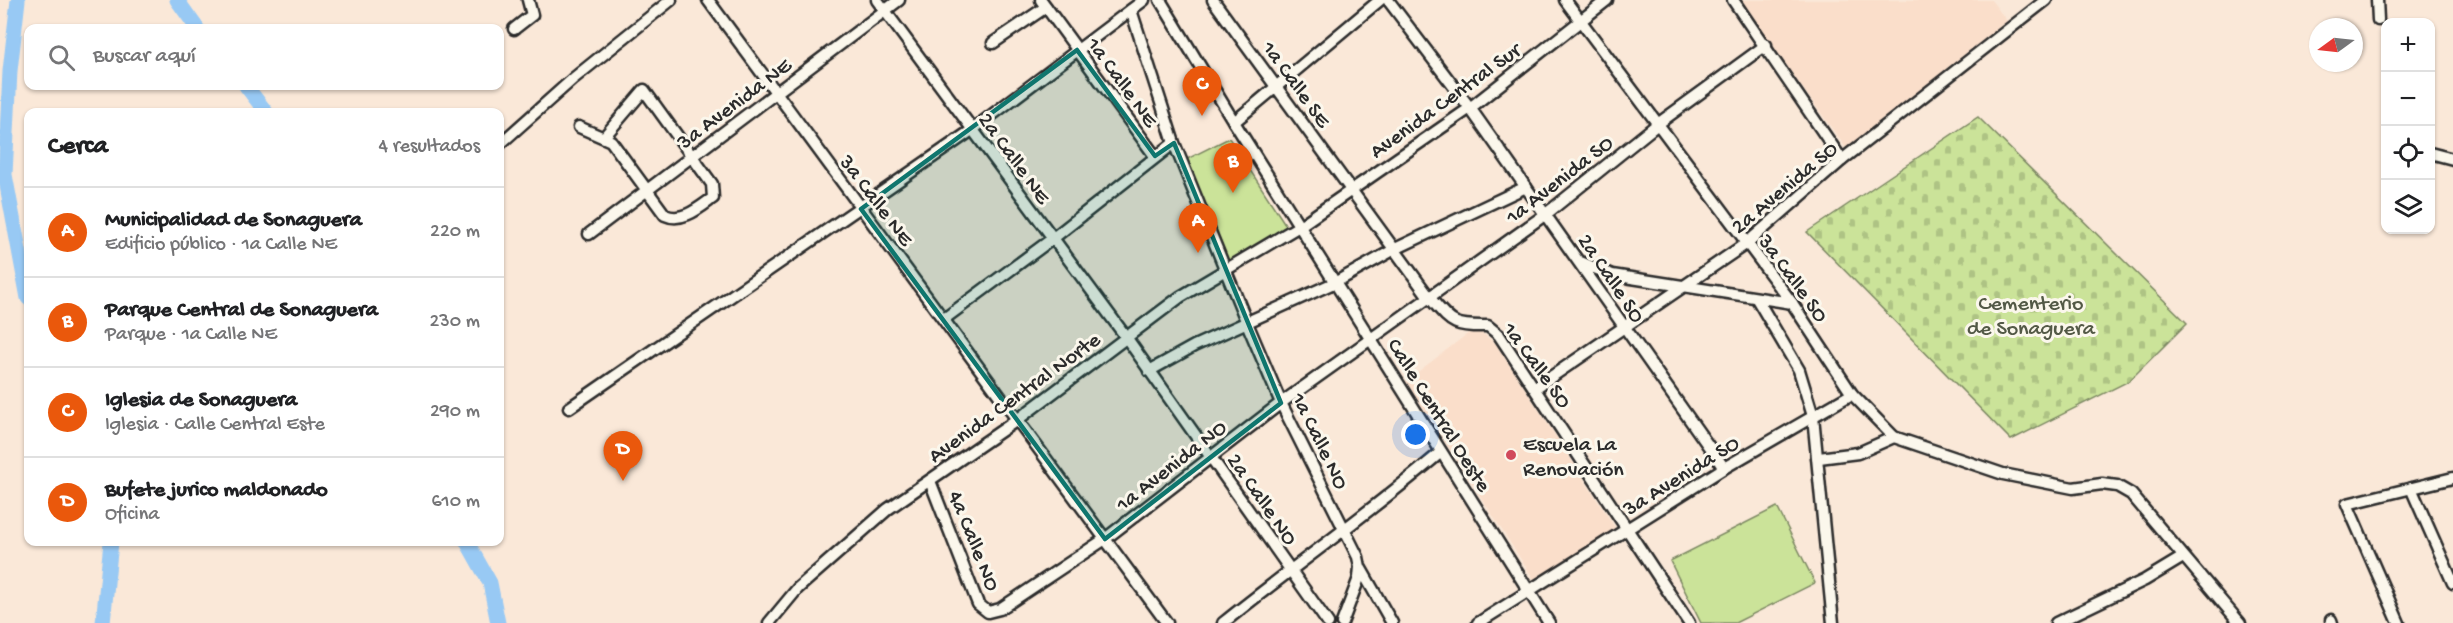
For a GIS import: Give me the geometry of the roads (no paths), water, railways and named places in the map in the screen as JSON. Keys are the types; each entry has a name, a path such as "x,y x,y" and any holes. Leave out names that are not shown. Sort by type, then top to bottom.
{"street":[{"path":"514,29 532,15 528,0"},
{"path":"504,140 574,78 671,0"},
{"name":"3a Calle NE","path":"708,0 1167,623"},
{"name":"2a Calle NE","path":"877,0 1126,337"},
{"name":"3a Avenida NE","path":"589,234 899,0"},
{"path":"569,408 861,209 972,130 1144,0"},
{"name":"Calle Central Oeste","path":"1160,0 1233,122 1301,225 1549,623"},
{"name":"1a Calle SE","path":"1213,0 1352,190"},
{"path":"1233,122 1380,0"},
{"name":"2a Calle SO","path":"1388,0 1470,108 1724,468"},
{"name":"3a Calle SO","path":"1565,0 1792,303 1852,394 1894,437"},
{"name":"Avenida Central Sur","path":"1301,225 1470,108 1607,0"},
{"path":"1733,0 1766,45 1842,160"},
{"name":"2a Avenida SO","path":"1535,388 1689,285 1747,243 1842,160 2046,0"},
{"path":"2377,0 2378,20"},
{"path":"993,42 1043,4"},
{"name":"1a Calle NE","path":"1043,4 1155,156"},
{"name":"1a Calle NE","path":"1131,10 1174,143 1226,270"},
{"name":"1a Avenida SO","path":"1371,338 1546,214 1659,123 1766,45"},
{"path":"579,127 611,141 665,215 673,219 681,218 713,198 714,188 644,90 604,137"},
{"path":"944,319 1052,239 1174,143"},
{"path":"2435,154 2453,159"},
{"path":"1149,370 1336,282 1395,249 1526,188"},
{"name":"1a Calle SO","path":"1352,190 1429,297 1449,320 1462,327 1488,326 1499,335 1689,623"},
{"name":"Avenida Central Norte","path":"769,623 798,588 888,509 1017,420 1180,297 1301,225"},
{"path":"1580,262 1612,274 1792,303"},
{"name":"1a Calle NO","path":"1226,270 1281,403 1344,529 1360,567 1392,623"},
{"path":"1757,299 1799,370 1813,416 1819,458 1833,623"},
{"name":"2a Calle NO","path":"1126,337 1328,623"},
{"name":"1a Avenida NO","path":"988,612 1000,609 1105,539 1281,403 1371,338"},
{"name":"3a Avenida SO","path":"1478,623 1724,468 1852,394"},
{"path":"1819,458 1858,453 1894,437 2004,474 2073,488 2102,484 2117,486 2131,494 2240,623"},
{"path":"1223,623 1290,569 1396,491 1441,452"},
{"path":"2399,623 2347,504 2453,478"},
{"name":"4a Calle NO","path":"930,481 978,604 988,612"},
{"path":"2411,488 2453,583"},
{"path":"2056,623 2145,580 2183,557"},
{"path":"1342,623 1359,578 1360,567"}],"waterway":[{"path":"18,0 10,71 5,175 24,277"},
{"path":"177,0 194,24"},
{"path":"249,90 263,108"},
{"path":"103,623 111,546"},
{"path":"469,546 490,583 498,623"}],"place":[{"name":"Iglesia de Sonaguera","path":"1202,116"},
{"name":"Parque Central de Sonaguera","path":"1233,193"},
{"name":"Municipalidad de Sonaguera","path":"1198,253"},
{"name":"Escuela La Renovación","path":"1511,455"},
{"name":"Bufete jurico maldonado","path":"623,481"}],"park label":[{"name":"Cementerio de Sonaguera","path":"2031,314"}]}
